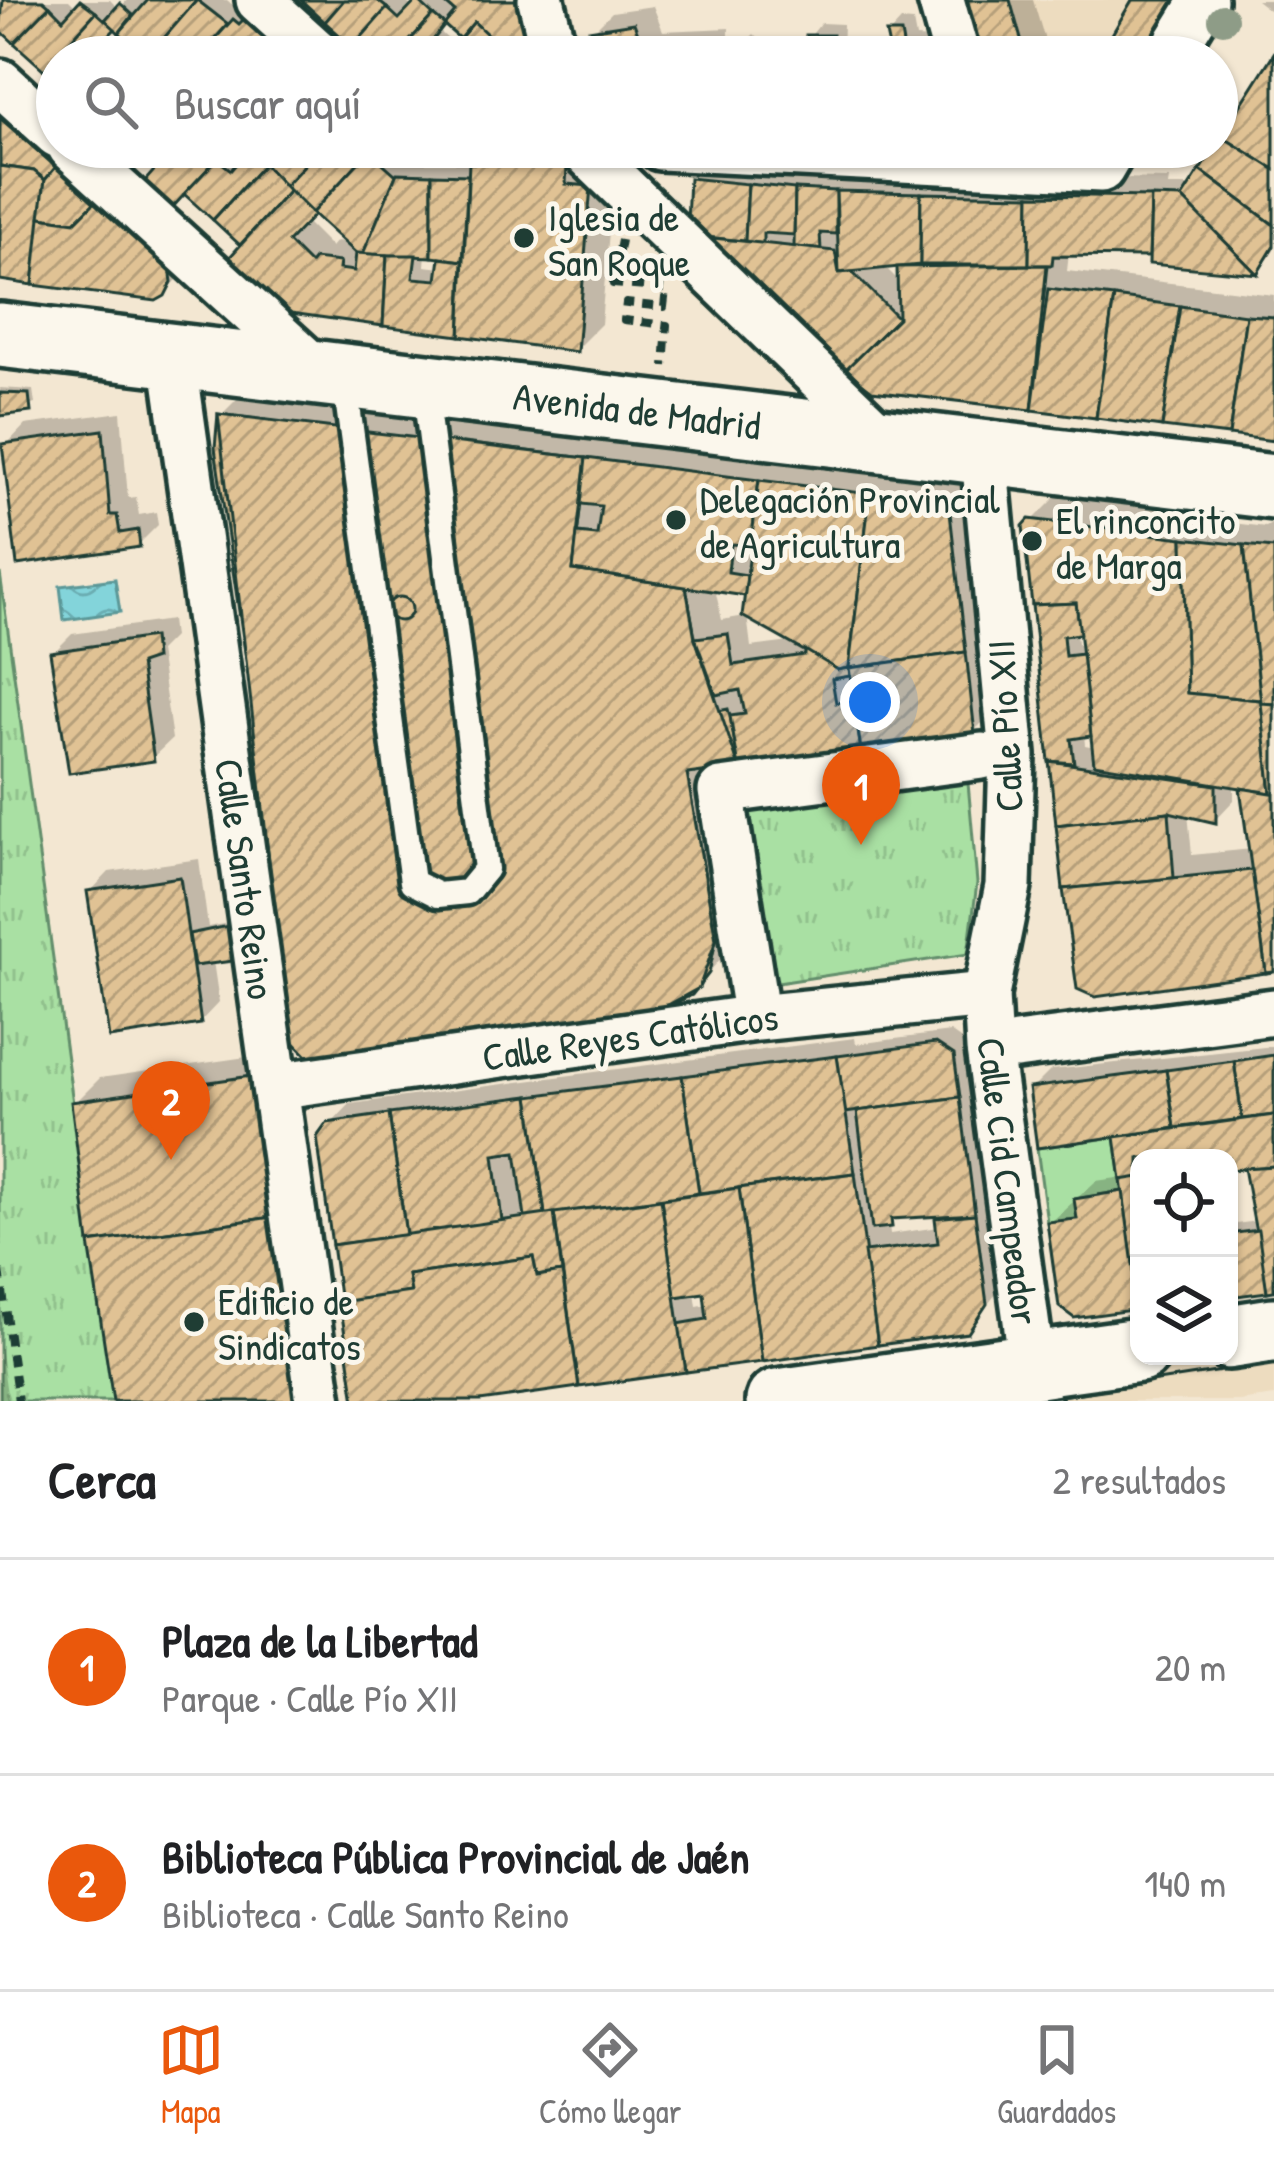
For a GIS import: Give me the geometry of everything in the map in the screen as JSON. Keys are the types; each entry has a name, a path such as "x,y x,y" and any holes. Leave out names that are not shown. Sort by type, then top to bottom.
{"street":[{"path":"260,0 299,36"},
{"path":"541,0 550,36"},
{"path":"941,0 951,36"},
{"path":"1182,36 1204,0"},
{"path":"0,82 36,115"},
{"path":"95,168 330,372"},
{"path":"603,168 887,443"},
{"name":"Avenida de Madrid","path":"0,334 984,456 1274,487"},
{"name":"Calle Santo Reino","path":"172,357 319,1401"},
{"name":"Calle Pío XII","path":"984,456 1012,755 1008,886 986,995"},
{"path":"753,994 721,791 982,756"},
{"name":"Calle Reyes Católicos","path":"275,1086 757,1018 986,995"},
{"name":"Calle Cid Campeador","path":"986,995 1035,1384"},
{"path":"1016,1046 1274,1012"},
{"path":"1238,1335 1274,1330"},
{"path":"778,1401 1035,1384 1130,1353"}],"lane":[{"path":"330,372 412,882 438,895 467,892 486,869 424,384"}],"path":[{"path":"617,240 613,284 666,289 664,307 626,303 624,320 667,325 664,368"},
{"path":"0,1270 18,1401"}],"shaded area":[{"path":"958,0 1186,0 1164,36 969,36"},
{"path":"1274,1352 1274,1396 1239,1401 941,1401 1186,1365 1238,1365 1238,1357"}],"green space":[{"path":"0,573 114,1401 0,1401"},
{"path":"967,772 977,883 968,954 771,984 743,807"},
{"path":"1115,1137 1123,1191 1075,1199 1077,1219 1047,1222 1037,1148"}],"water":[{"path":"115,579 120,612 64,620 60,586"}],"building":[{"path":"3,0 43,0 50,6 14,43 0,30"},
{"path":"80,0 96,12 74,36 36,36 36,63 14,43 50,6 63,19"},
{"path":"148,0 197,0 166,36 119,33"},
{"path":"197,0 228,24 217,36 166,36"},
{"path":"301,0 344,0 325,22"},
{"path":"344,0 377,0 387,8 363,36 341,36 325,22"},
{"path":"417,0 433,15 414,36 363,36 387,8 399,19"},
{"path":"441,0 522,0 534,36 489,36 474,22 462,36 457,36 444,25 455,12"},
{"path":"958,0 1010,0 1020,36 969,36"},
{"path":"1132,0 1186,0 1164,36 1111,36"},
{"path":"120,3 133,15 119,33 105,20"},
{"path":"96,12 115,29 108,36 74,36"},
{"path":"433,15 445,25 436,36 414,36"},
{"path":"233,19 239,24 244,19 263,36 218,36"},
{"path":"474,22 489,36 462,36"},
{"path":"634,23 639,36 591,36 589,30"},
{"path":"1274,53 1274,169 1238,147 1238,109"},
{"path":"0,118 36,150 36,168 55,168 45,180 34,171 0,166"},
{"path":"1238,147 1274,169 1274,225 1200,170 1238,168"},
{"path":"0,166 34,171 45,180 33,285 0,280"},
{"path":"57,168 95,202 75,222 40,217 45,180"},
{"path":"156,168 209,168 173,207 144,182"},
{"path":"209,168 260,168 213,220 184,194"},
{"path":"260,168 268,168 289,191 240,245 213,220"},
{"path":"267,168 302,168 285,186"},
{"path":"302,168 353,168 312,213 285,186"},
{"path":"353,168 388,168 396,175 363,254 356,253 312,213"},
{"name":"Iglesia de San Roque","path":"469,168 567,168 566,184 591,186 577,352 460,336"},
{"path":"1200,170 1274,225 1274,246 1257,274 1182,198"},
{"path":"397,173 432,174 432,257 363,254"},
{"path":"432,174 468,175 463,261 432,257"},
{"path":"689,178 748,184 745,241 694,236 687,222"},
{"path":"748,184 795,189 794,235 763,233 763,244 745,241"},
{"path":"795,189 836,191 836,234 820,233 821,250 794,247"},
{"path":"289,191 314,215 288,242 310,264 314,259 340,262 339,269 354,271 356,253 387,255 383,326 291,313 229,258"},
{"path":"836,191 921,193 920,265 839,273"},
{"path":"921,193 1030,195 1029,265 920,265"},
{"path":"1030,195 1151,197 1149,257 1053,256 1052,265 1029,265"},
{"path":"1151,197 1182,198 1257,274 1149,264"},
{"path":"95,202 170,268 172,282 165,296 156,301 33,285 40,217 75,222"},
{"path":"694,236 835,251 839,273 852,272 898,318 845,370"},
{"path":"387,255 416,255 413,278 437,280 440,258 463,261 460,336 383,326"},
{"path":"1047,265 1032,410 872,391 845,370 898,318 897,267"},
{"path":"1048,289 1114,297 1096,418 1032,410"},
{"path":"1114,297 1180,306 1162,427 1096,418"},
{"path":"1180,306 1246,315 1229,435 1162,427"},
{"path":"1246,315 1274,317 1274,441 1229,435"},
{"path":"0,393 29,394 31,412 0,416"},
{"path":"218,414 295,424 289,452 283,452 359,952 402,988 482,974 515,959 541,933 556,889 515,609 520,602 548,597 548,551 525,512 462,463 463,443 586,458 573,570 686,587 699,659 718,711 728,709 730,716 739,767 687,774 716,940 709,973 692,995 659,1010 314,1050 303,1047 215,448"},
{"path":"218,414 586,458 573,570 686,587 695,638 739,767 687,774 716,940 699,988 659,1010 310,1059 289,1037"},
{"path":"103,430 110,515 117,515 120,533 138,530 140,547 17,565 2,444"},
{"name":"Delegación Provincial de Agricultura","path":"586,458 759,480 751,546 731,544 728,572 747,575 745,596 573,570 577,533 597,535 601,506 581,504"},
{"path":"759,480 870,494 849,668 838,670 742,616"},
{"path":"870,494 949,504 966,652 849,668"},
{"path":"1029,519 1183,538 1187,693 1261,700 1271,793 1094,764 1076,603 1032,605 1023,526"},
{"path":"1183,538 1244,545 1261,700 1187,693"},
{"path":"1244,545 1274,548 1274,704 1261,703"},
{"path":"400,597 412,609 400,621 388,609"},
{"path":"1076,603 1080,634 1063,636 1065,656 1082,654 1091,736 1071,739 1074,763 1049,761 1032,605"},
{"path":"728,634 733,665 805,655 805,650 838,670 849,668 850,676 832,679 836,703 853,700 861,750 739,767 730,716 745,714 740,690 716,695 695,638"},
{"path":"153,637 155,659 140,664 154,761 69,773 50,652"},
{"path":"966,652 975,734 861,750 849,668"},
{"path":"1261,703 1274,704 1274,972 1266,973 1240,788 1271,793"},
{"path":"1049,761 1216,785 1216,823 1169,812 1056,825"},
{"path":"1169,812 1174,878 1063,889 1056,825"},
{"path":"1252,870 1266,973 1095,997 1077,989 1063,889"},
{"path":"180,877 201,1024 109,1038 87,891"},
{"path":"228,926 233,961 194,966 189,934"},
{"path":"936,1043 954,1055 960,1097 845,1113 837,1056"},
{"path":"1274,1055 1274,1115 1242,1119 1234,1061"},
{"path":"837,1056 855,1173 699,1193 682,1076"},
{"path":"1234,1061 1242,1119 1175,1128 1166,1070"},
{"path":"1166,1070 1175,1128 1037,1148 1029,1088"},
{"path":"251,1076 272,1217 89,1243 71,1102"},
{"path":"682,1076 699,1193 545,1215 529,1096"},
{"path":"529,1096 545,1215 525,1218 516,1152 494,1155 502,1221 406,1235 389,1114"},
{"path":"960,1097 975,1214 891,1219 892,1227 872,1229 857,1111"},
{"path":"389,1114 406,1235 332,1245 317,1137 327,1123"},
{"path":"1274,1115 1274,1166 1238,1169 1238,1149 1130,1149 1130,1180 1121,1180 1115,1137"},
{"path":"1274,1166 1274,1291 1267,1292 1244,1168"},
{"path":"855,1173 878,1345 762,1362 739,1188"},
{"path":"1130,1178 1130,1244 1121,1180"},
{"path":"739,1188 762,1362 686,1372 678,1324 707,1319 704,1293 675,1297 661,1199"},
{"path":"1123,1191 1130,1243 1130,1310 1074,1318 1059,1307 1047,1222 1077,1219 1074,1199"},
{"path":"661,1199 686,1372 579,1387 554,1213"},
{"path":"554,1213 562,1272 537,1276 533,1257 408,1275 411,1292 340,1302 332,1245"},
{"path":"975,1214 987,1304 968,1333 878,1345 864,1252 938,1243 935,1218"},
{"name":"Edificio de Sindicatos","path":"272,1217 299,1401 113,1401 89,1243"},
{"path":"1258,1230 1267,1292 1238,1296 1238,1233"},
{"path":"533,1257 537,1276 562,1272 579,1387 480,1401 355,1401 340,1302 411,1292 408,1275"}],"tram line":[{"path":"1028,1401 1274,1363"}],"place":[{"name":"Iglesia de San Roque","path":"524,238"},
{"name":"Delegación Provincial de Agricultura","path":"676,520"},
{"name":"El rinconcito de Marga","path":"1032,541"},
{"name":"Plaza de la Libertad","path":"861,845"},
{"name":"Biblioteca Pública Provincial de Jaén","path":"171,1160"},
{"name":"Edificio de Sindicatos","path":"194,1322"}]}
